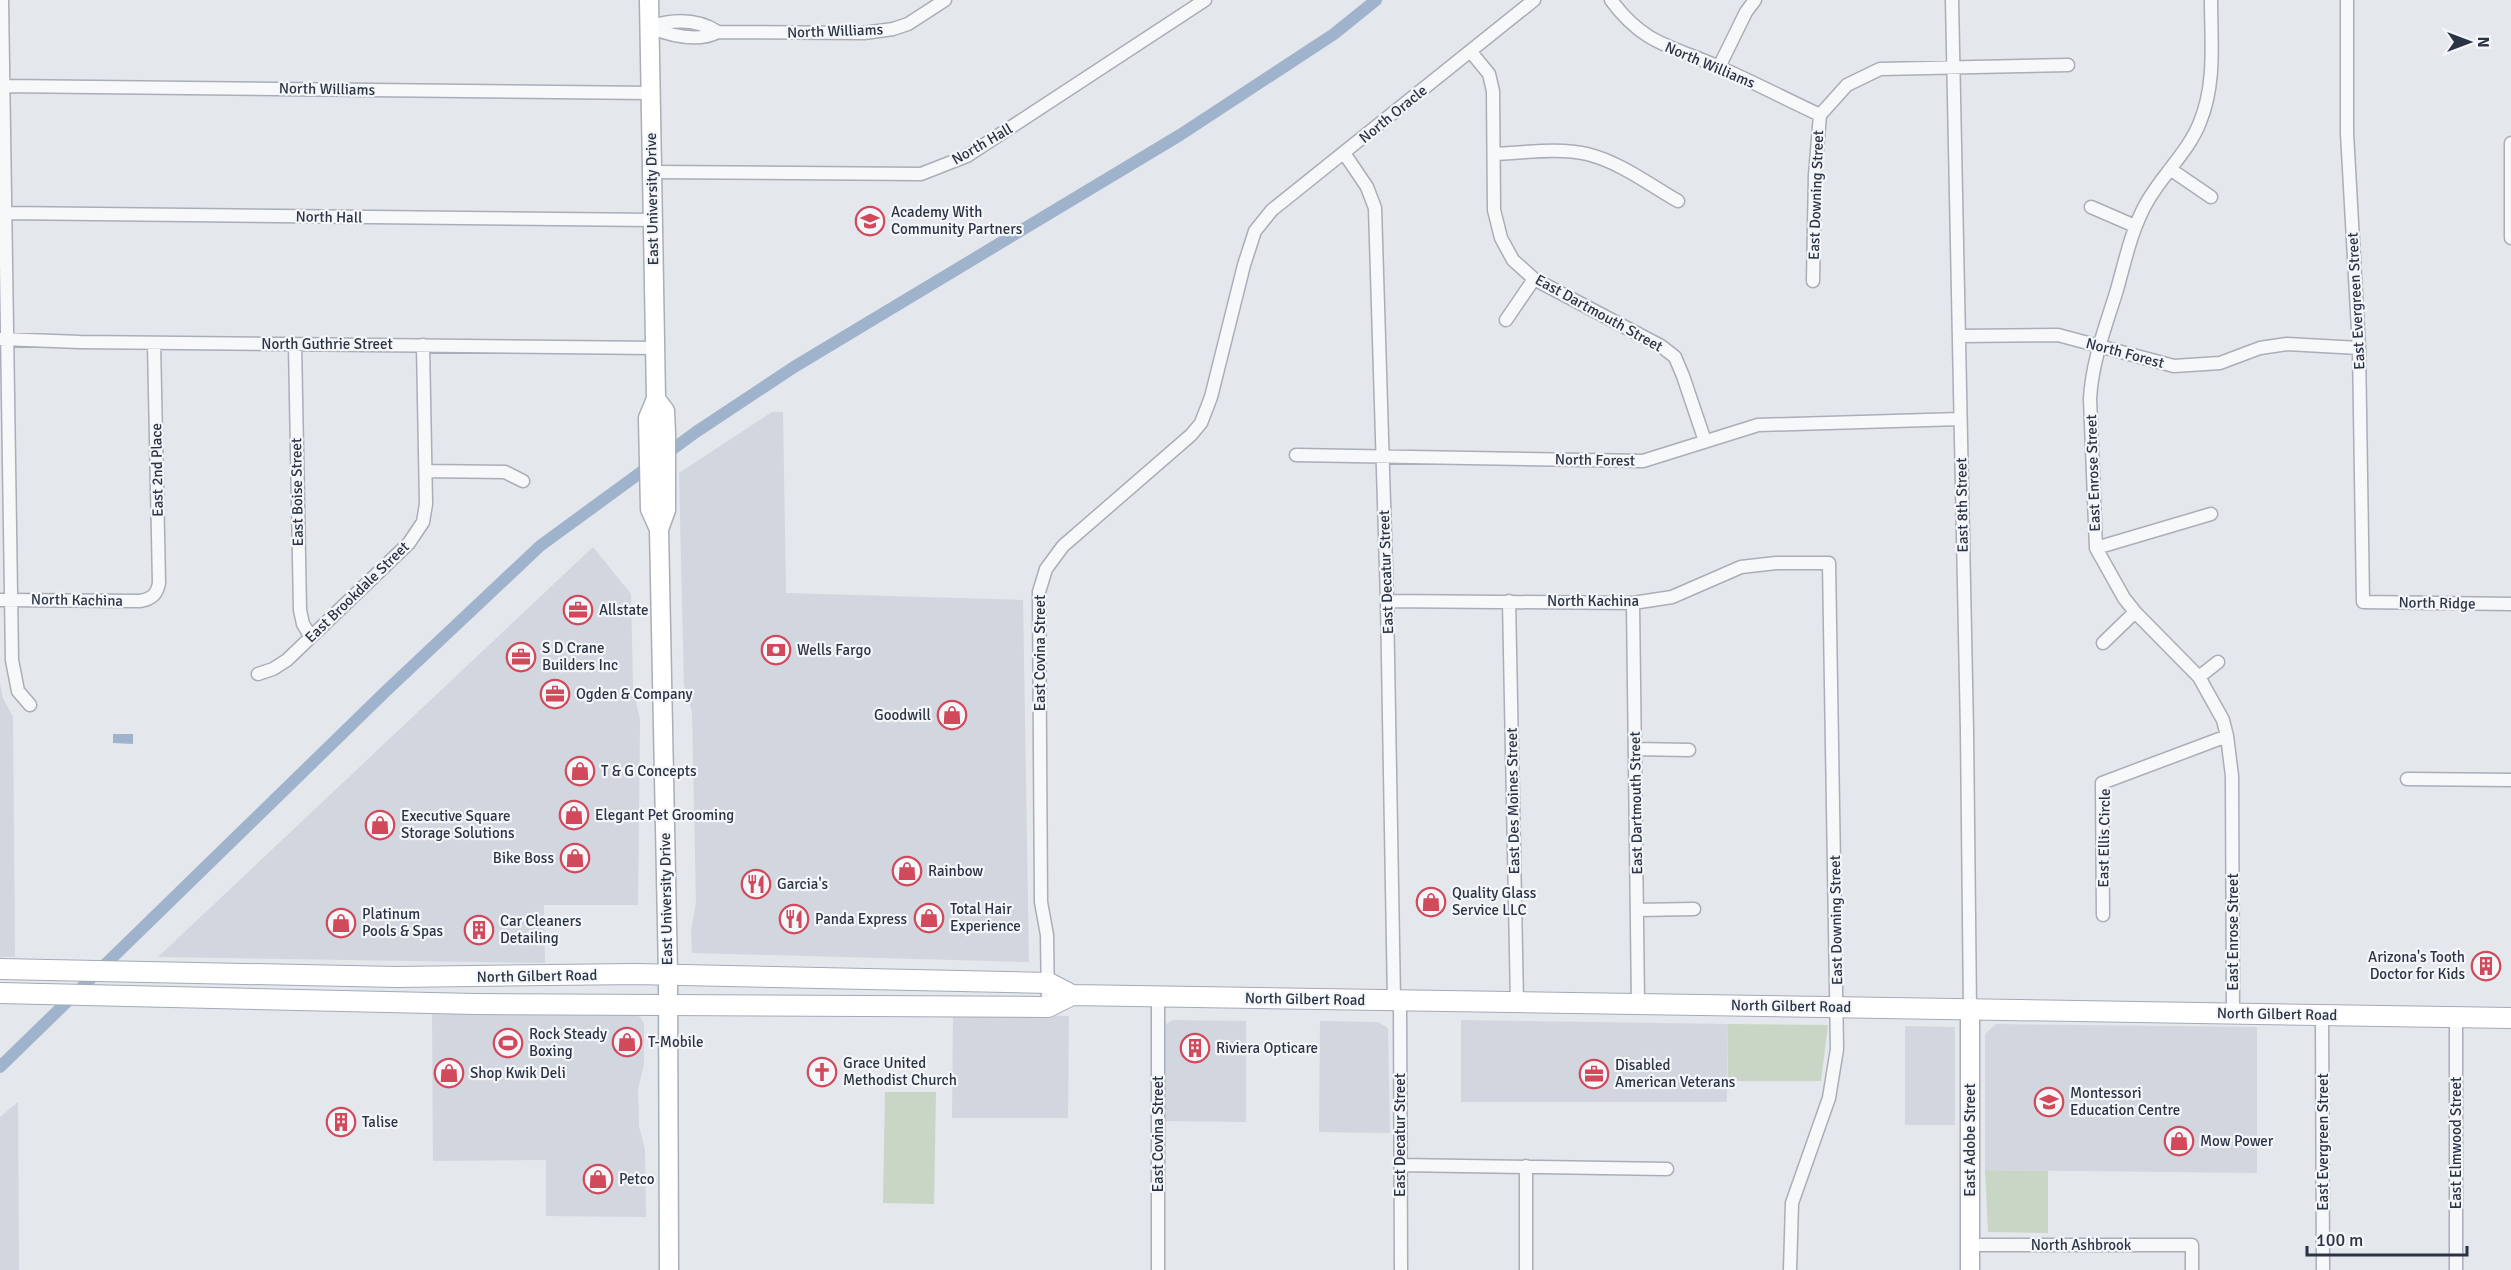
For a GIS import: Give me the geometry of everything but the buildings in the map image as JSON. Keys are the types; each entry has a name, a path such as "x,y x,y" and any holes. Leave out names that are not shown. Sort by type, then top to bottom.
{"main road":[{"name":"East University Drive","path":"649,0 656,399 648,418 650,509 658,529 668,975 669,1270"},
{"name":"East University Drive","path":"656,399 665,411 666,433 666,510 658,529"},
{"name":"North Gilbert Road","path":"0,969 130,970 310,976 668,975 1049,983 1072,995"},
{"path":"158,996 159,971"},
{"path":"309,999 310,976"},
{"path":"476,976 476,1004"},
{"path":"813,1005 829,996 875,992 885,980"},
{"path":"885,1005 887,998 892,994 934,992 943,990 956,981"},
{"name":"North Gilbert Road","path":"0,993 476,1004 1048,1006 1072,995 2511,1018"},
{"name":"East Adobe Street","path":"1970,1009 1970,1270"}],"street":[{"path":"2,0 6,600 13,671 18,691 30,705"},
{"name":"North Williams","path":"649,27 671,20 708,26 718,32 864,33 893,29 908,24 945,0"},
{"name":"North Hall","path":"652,172 921,174 967,156 1205,0"},
{"name":"North Oracle","path":"1255,231 1272,210 1534,0"},
{"name":"North Williams","path":"1611,0 1625,20 1652,40 1719,67 1820,114"},
{"path":"1719,67 1746,12 1755,0"},
{"name":"East 8th Street","path":"1952,0 1967,731 1970,1009"},
{"name":"East Enrose Street","path":"2211,0 2212,68 2208,97 2200,124 2147,201 2135,226 2099,347 2091,379 2090,399 2096,548 2124,598 2135,612 2199,677 2223,720 2227,736 2232,776 2233,1013"},
{"name":"East Evergreen Street","path":"2347,0 2347,133 2359,348 2363,602"},
{"name":"East Dartmouth Street","path":"1471,52 1489,74 1493,91 1494,210 1501,238 1513,260 1534,279 1661,346 1675,357 1705,441"},
{"name":"East Downing Street","path":"1813,281 1815,175 1820,114 1847,85 1880,69 2068,65"},
{"name":"North Williams","path":"3,86 650,93"},
{"path":"2511,144 2511,238"},
{"path":"1494,154 1553,151 1586,154 1610,162 1678,201"},
{"name":"East Decatur Street","path":"1344,153 1367,187 1375,208 1397,1000 1401,1270"},
{"path":"2170,169 2211,196"},
{"path":"2091,207 2135,226"},
{"name":"North Hall","path":"5,213 653,220"},
{"name":"East Covina Street","path":"1048,1006 1047,935 1041,902 1039,592 1046,569 1063,546 1191,435 1201,423 1211,397 1244,265 1255,231"},
{"path":"1506,320 1534,279"},
{"name":"North Forest","path":"1959,336 2058,335 2174,366 2220,363 2260,348 2287,344 2359,348"},
{"name":"North Guthrie Street","path":"4,339 154,343 655,348"},
{"name":"East 2nd Place","path":"153,596 159,583 154,343"},
{"name":"East Boise Street","path":"295,344 300,610 303,624 311,637"},
{"name":"East Brookdale Street","path":"258,674 280,665 409,543 419,530 425,513 426,471 423,345"},
{"name":"North Forest","path":"1296,455 1642,461 1758,424 1960,419"},
{"path":"426,471 505,472 523,481"},
{"path":"2096,548 2211,514"},
{"name":"North Kachina","path":"1387,601 1633,603 1672,597 1742,567 1776,563 1829,563"},
{"name":"East Downing Street","path":"1790,1270 1792,1203 1832,1086 1837,1060 1838,1006 1829,563"},
{"name":"North Kachina","path":"6,600 140,601 153,596"},
{"name":"East Des Moines Street","path":"1509,601 1516,1002"},
{"name":"North Ridge","path":"2363,602 2511,604"},
{"name":"East Dartmouth Street","path":"1633,603 1638,1004"},
{"path":"2103,643 2135,612"},
{"path":"2199,677 2218,662"},
{"name":"East Ellis Circle","path":"2103,915 2102,783 2227,736"},
{"path":"1635,749 1689,750"},
{"path":"2406,779 2511,780"},
{"path":"1637,909 1694,909"},
{"name":"East Covina Street","path":"1158,997 1158,1270"},
{"name":"East Evergreen Street","path":"2322,1015 2323,1270"},
{"name":"East Elmwood Street","path":"2456,1017 2456,1270"},
{"path":"1400,1164 1667,1168"},
{"path":"1526,1166 1526,1270"},
{"name":"North Ashbrook","path":"1970,1245 2192,1245 2192,1270"}],"shaded area":[{"path":"772,412 783,412 786,593 1023,600 1029,962 692,953 691,931 696,902 692,712 684,685 679,473"},
{"path":"593,547 631,594 633,687 640,720 638,905 544,905 545,963 158,957"},
{"path":"0,684 3,698 13,717 15,957 0,957"},
{"path":"432,1013 632,1013 640,1017 644,1024 644,1065 638,1088 639,1126 645,1150 646,1217 546,1216 546,1160 433,1161"},
{"path":"953,1014 1069,1016 1068,1118 952,1118"},
{"path":"1173,1020 1246,1021 1246,1122 1165,1121 1165,1030 1166,1024"},
{"path":"1461,1020 1728,1024 1727,1102 1461,1102"},
{"path":"1320,1021 1378,1022 1388,1028 1390,1133 1319,1132"},
{"path":"1996,1024 2257,1027 2257,1173 1985,1170 1985,1034"},
{"path":"1905,1026 1955,1027 1955,1125 1905,1125"},
{"path":"18,1102 19,1270 0,1270 0,1117"}],"green space":[{"path":"1728,1024 1828,1025 1821,1081 1728,1081"},
{"path":"885,1092 936,1092 934,1204 883,1203"},
{"path":"1985,1170 2048,1171 2048,1233 1988,1232"}],"water":[{"path":"113,734 133,734 133,744 113,743"}],"waterway":[{"path":"0,1067 385,692 540,546 696,432 794,367 1180,135 1334,34 1376,0"}],"place":[{"name":"Academy With Community Partners","path":"870,221"},
{"name":"Allstate","path":"578,610"},
{"name":"Wells Fargo","path":"776,650"},
{"name":"S D Crane Builders Inc","path":"521,657"},
{"name":"Ogden & Company","path":"555,694"},
{"name":"Goodwill","path":"952,715"},
{"name":"T & G Concepts","path":"580,771"},
{"name":"Elegant Pet Grooming","path":"574,815"},
{"name":"Executive Square Storage Solutions","path":"380,825"},
{"name":"Bike Boss","path":"575,858"},
{"name":"Rainbow","path":"907,871"},
{"name":"Garcia's","path":"756,884"},
{"name":"Quality Glass Service LLC","path":"1431,902"},
{"name":"Total Hair Experience","path":"929,918"},
{"name":"Panda Express","path":"794,919"},
{"name":"Platinum Pools & Spas","path":"341,923"},
{"name":"Car Cleaners Detailing","path":"479,930"},
{"name":"Arizona's Tooth Doctor for Kids","path":"2486,966"},
{"name":"T-Mobile","path":"627,1042"},
{"name":"Rock Steady Boxing","path":"508,1043"},
{"name":"Riviera Opticare","path":"1195,1048"},
{"name":"Grace United Methodist Church","path":"822,1072"},
{"name":"Shop Kwik Deli","path":"449,1073"},
{"name":"Disabled American Veterans","path":"1594,1074"},
{"name":"Montessori Education Centre","path":"2049,1102"},
{"name":"Talise","path":"341,1122"},
{"name":"Mow Power","path":"2179,1141"},
{"name":"Petco","path":"598,1179"}]}
